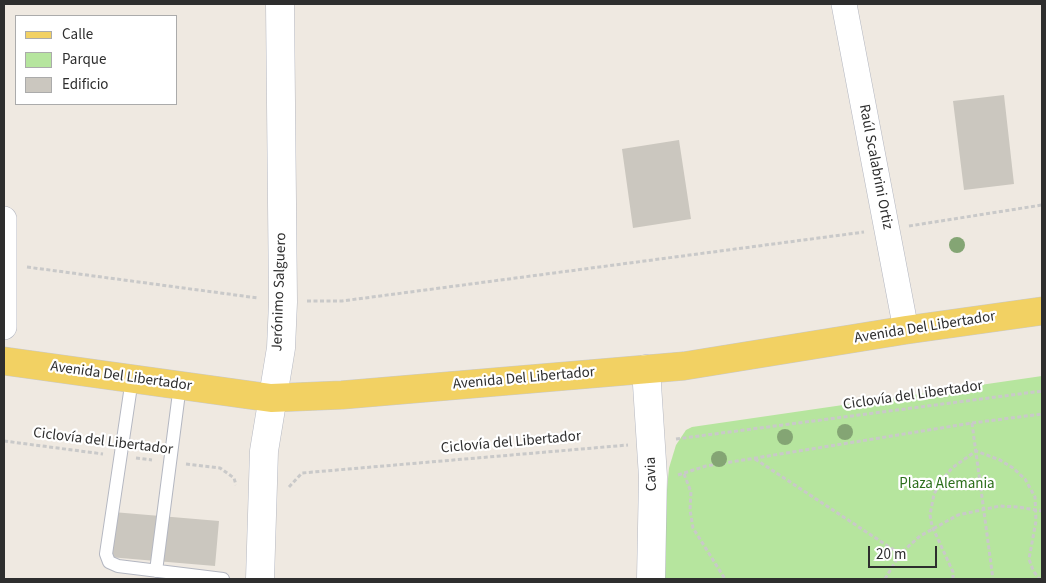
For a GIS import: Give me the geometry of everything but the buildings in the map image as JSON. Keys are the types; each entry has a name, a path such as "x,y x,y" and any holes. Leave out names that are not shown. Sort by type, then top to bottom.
{"main road":[{"name":"Avenida Del Libertador","path":"4,361 271,398 342,395 684,366 906,330 1042,311"}],"street":[{"name":"Jerónimo Salguero","path":"260,579 261,496 264,451 280,348 283,302 280,4"},
{"name":"Raúl Scalabrini Ortiz","path":"844,4 906,330"},
{"path":"4,219 4,327"},
{"name":"Cavia","path":"646,369 653,477 651,579"}],"lane":[{"path":"132,379 106,554 109,562 118,566 223,579"},
{"path":"156,571 180,385"}],"path":[{"path":"4,264 283,302 342,301 887,229 1042,205"},
{"name":"Ciclovía del Libertador","path":"4,441 220,468 234,478 239,494 261,496 285,492 302,473 650,443 1042,391"},
{"path":"725,579 693,528 690,510 691,492 684,474 706,466 972,423 1042,414"},
{"path":"972,423 993,579"},
{"path":"976,451 1000,460 1013,468 1025,479 1035,498 1036,510 1029,559 1039,579"},
{"path":"953,579 953,572 933,529 930,515 934,494 942,480 952,468 976,451"},
{"path":"755,458 900,554"},
{"path":"885,579 900,554 920,536 958,515 1000,506 1018,506 1042,511"}],"green space":[{"name":"Plaza Alemania","path":"1042,376 1042,579 665,579 666,501 669,468 676,445 686,430 692,427"}]}
